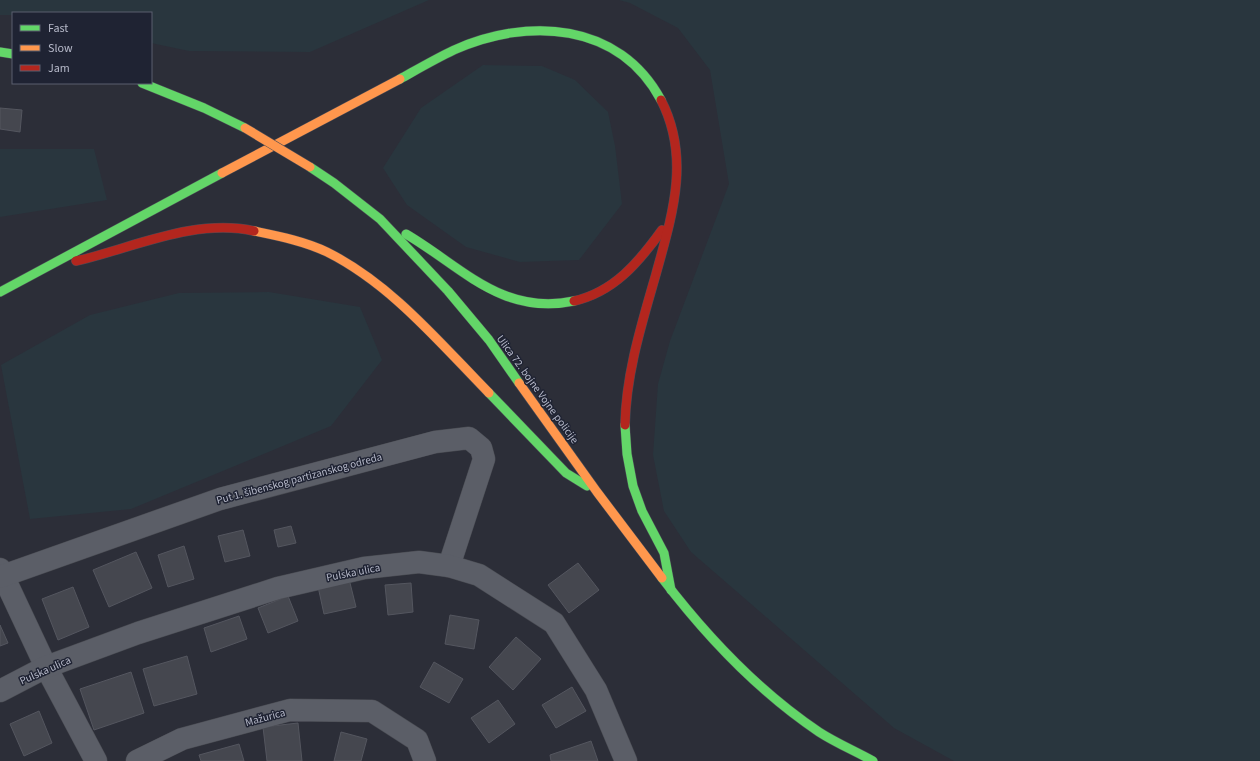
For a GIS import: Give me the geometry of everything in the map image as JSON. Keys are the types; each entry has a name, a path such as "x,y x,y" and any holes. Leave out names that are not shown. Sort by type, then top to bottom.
{"main road":[{"path":"0,292 454,50 506,33 538,29 567,30 592,38 630,60 648,78 663,100 673,125 678,156 677,188 672,214 634,350 626,411 629,470 636,497 650,528 664,553 671,590"},
{"path":"0,52 12,54"},
{"name":"Ulica 72. bojne Vojne policije","path":"144,84 204,108 245,128 334,183 380,219 448,291 489,340 597,492 671,590 714,642 761,687 820,732 873,761"},
{"path":"380,219 424,244 484,286 520,303 549,306 581,299 613,286 642,259 672,214"},
{"path":"46,268 110,253 167,236 209,228 249,230 287,238 326,252 364,274 410,312 566,473 597,492"}],"street":[{"name":"Put 1. šibenskog partizanskog odreda","path":"1,574 220,499 435,442 469,438 481,448 484,459 449,566"},
{"name":"Pulska ulica","path":"0,691 46,667 138,633 278,588 364,568 419,562 449,566 479,575 554,623 596,690 626,761"},
{"path":"1,574 46,667 96,761"},
{"name":"Mažurica","path":"137,761 182,739 290,710 372,711 417,740 425,761"}],"shaded area":[{"path":"0,0 429,0 310,52 189,51 152,43 152,12 12,12 12,15 0,15"},
{"path":"619,0 1260,0 1260,761 954,761 894,728 691,552 664,511 653,455 658,384 670,341 729,184 710,70 678,28 630,3"},
{"path":"483,65 542,66 575,80 608,112 615,146 622,204 579,260 520,262 466,247 407,205 383,168 421,108"},
{"path":"0,149 94,149 107,200 0,217"},
{"path":"269,292 360,307 382,360 331,426 131,509 30,519 1,365 90,315 179,293"}],"building":[{"path":"0,108 22,110 20,132 0,129"},
{"path":"291,526 296,543 278,547 274,530"},
{"path":"243,530 250,556 225,562 218,536"},
{"path":"184,546 194,579 168,587 158,555"},
{"path":"136,552 152,588 109,607 93,570"},
{"path":"578,563 599,590 569,613 548,585"},
{"path":"348,575 356,607 324,614 317,582"},
{"path":"411,583 413,612 388,615 385,585"},
{"path":"73,587 89,627 58,640 42,599"},
{"path":"288,596 298,621 268,633 258,608"},
{"path":"450,615 479,620 474,649 445,644"},
{"path":"239,616 247,639 211,652 204,628"},
{"path":"0,625 8,643 0,646"},
{"path":"516,637 541,659 513,690 489,667"},
{"path":"187,656 197,694 154,706 143,669"},
{"path":"434,662 463,679 449,703 420,687"},
{"path":"131,672 144,713 94,730 80,689"},
{"path":"572,687 586,711 556,728 542,705"},
{"path":"498,700 515,724 489,743 471,718"},
{"path":"39,711 52,743 24,756 10,724"},
{"path":"298,723 302,761 267,761 263,727"},
{"path":"341,732 367,739 361,761 334,761"},
{"path":"591,741 598,761 551,761 550,755"},
{"path":"239,744 244,761 201,761 199,755"}],"traffic: fast":[{"path":"400,79 433,60 482,39 512,33 541,31 570,33 597,41 621,55 643,74 661,100"},
{"path":"0,52 12,54"},
{"path":"144,84 204,108 245,128"},
{"path":"310,167 334,183 380,219 448,291 489,340 519,383"},
{"path":"0,292 222,173"},
{"path":"406,234 484,286 504,295 525,302 548,304 574,301"},
{"path":"489,393 566,473 587,486"},
{"path":"625,425 627,454 633,486 642,511 664,553 671,590"},
{"path":"662,578 715,642 754,681 819,732 873,761"}],"traffic: slow":[{"path":"222,173 400,79"},
{"path":"245,128 310,167"},
{"path":"254,231 291,239 327,252 372,280 433,334 489,393"},
{"path":"519,383 597,492 662,578"}],"traffic: jam":[{"path":"625,425 628,386 636,348 668,230 676,187 677,165 675,144 670,122 661,100"},
{"path":"76,261 186,231 209,228 231,228 254,231"},
{"path":"574,301 588,297 613,283 635,264 662,230"}]}
